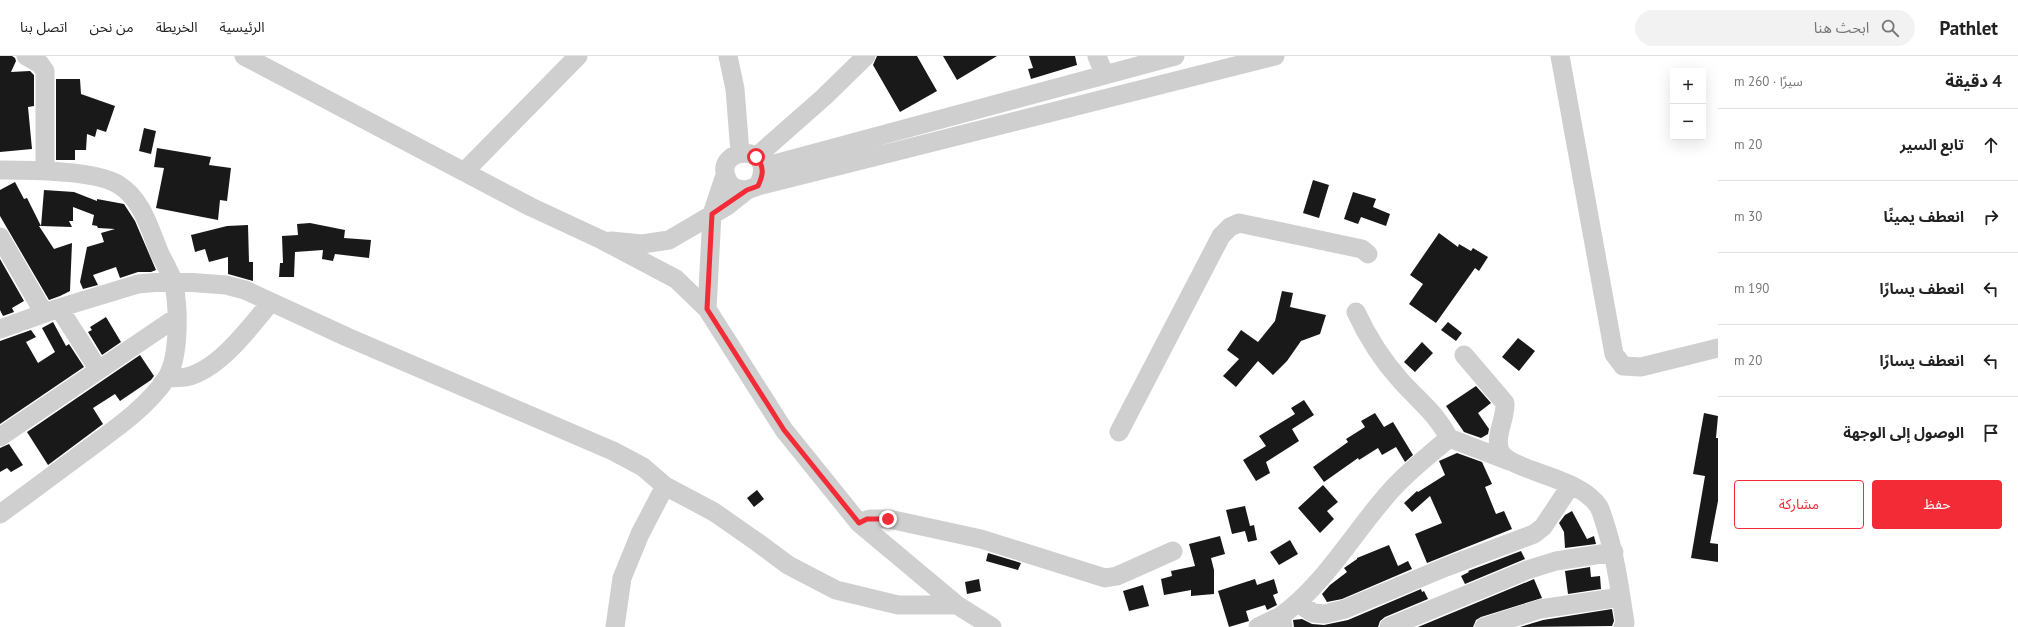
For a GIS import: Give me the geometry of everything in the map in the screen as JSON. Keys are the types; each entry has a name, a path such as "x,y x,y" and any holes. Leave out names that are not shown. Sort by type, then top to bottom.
{"street":[{"path":"26,56 40,64 45,71 45,171"},
{"path":"244,56 530,207 602,240 676,279 707,309 784,430 859,523 957,605 992,627"},
{"path":"464,172 578,56"},
{"path":"602,240 642,244 669,240 752,188 763,173 753,159 728,56"},
{"path":"753,159 824,97 866,56"},
{"path":"1097,56 1104,74"},
{"path":"707,309 712,214 725,175 726,164 734,155 753,159 1175,56"},
{"path":"725,175 731,185 735,188 752,188 1239,60 1275,56"},
{"path":"1560,56 1614,354 1623,366 1641,367 1718,348"},
{"path":"0,170 45,171 110,180 129,193 139,206 172,281 177,317 173,362 167,378 147,403 112,431 0,514"},
{"path":"1119,432 1221,236 1230,227 1239,223 1362,249 1368,254"},
{"path":"0,237 51,311 98,369"},
{"path":"0,329 51,311 138,284 172,281 226,285 245,290 346,337 613,451 643,467 665,486 714,512 788,566 836,590 898,605 957,605"},
{"path":"167,378 186,377 213,363 246,332 271,302"},
{"path":"1356,312 1376,352 1402,382 1439,420 1449,438 1571,485 1589,495 1599,508 1614,552 1621,597 1628,626"},
{"path":"0,437 98,369 177,317"},
{"path":"1464,355 1505,403 1506,412 1498,444 1501,452 1509,461"},
{"path":"1258,627 1282,621 1340,556 1386,496 1404,477 1449,438"},
{"path":"1298,603 1313,613 1325,614 1345,609 1446,567 1534,534 1543,527 1571,485"},
{"path":"615,627 622,578 640,534 665,486"},
{"path":"859,523 867,519 888,519 973,538 1105,578 1117,576 1173,551"},
{"path":"1389,627 1549,563 1614,552"},
{"path":"1484,627 1540,609 1621,597"}],"building":[{"path":"0,56 12,56 15,58 16,61 11,72 30,71 34,75 34,106 28,107 32,149 0,152"},
{"path":"877,56 917,56 937,91 900,112 873,65"},
{"path":"943,56 997,56 957,80"},
{"path":"1029,56 1075,56 1077,65 1031,79 1028,69 1033,68"},
{"path":"56,79 80,79 81,94 115,106 106,132 97,129 95,137 87,134 86,150 75,150 75,160 56,160"},
{"path":"144,128 156,131 151,154 139,151"},
{"path":"157,148 211,157 209,165 231,168 227,201 220,200 218,220 156,208 164,168 154,167"},
{"path":"1313,180 1329,185 1319,218 1303,213"},
{"path":"15,182 24,199 27,198 41,226 39,226 54,249 72,243 70,291 49,300 0,216 0,190"},
{"path":"44,190 74,192 97,201 97,199 124,204 135,221 156,270 151,272 138,272 120,278 116,267 93,275 98,285 83,289 80,282 87,247 104,242 101,233 115,229 98,228 97,226 92,225 94,215 73,207 73,221 69,221 72,227 41,226"},
{"path":"1353,192 1376,199 1373,207 1390,214 1386,226 1361,217 1358,224 1344,219"},
{"path":"310,223 345,230 344,238 371,240 369,258 335,254 333,261 322,259 323,250 295,252 294,277 279,277 280,263 283,263 282,236 298,235 297,224"},
{"path":"248,225 249,262 253,262 253,281 228,274 228,257 209,262 205,249 195,252 191,235 227,226"},
{"path":"1439,233 1458,247 1459,244 1471,251 1473,248 1488,257 1479,271 1475,268 1436,323 1409,304 1423,284 1410,275"},
{"path":"0,259 24,301 12,308 14,312 3,316 0,310"},
{"path":"1282,291 1293,293 1290,307 1326,315 1320,334 1301,341 1287,361 1273,375 1258,361 1236,387 1223,376 1239,359 1227,350 1241,330 1258,342 1275,321"},
{"path":"106,317 121,342 102,355 88,332 92,330 90,327"},
{"path":"53,322 66,346 69,344 84,367 0,424 0,341 31,330 36,337 26,342 38,363 55,352 42,328"},
{"path":"1448,322 1462,333 1456,341 1441,330"},
{"path":"1518,338 1535,351 1519,371 1502,357"},
{"path":"1422,342 1433,353 1415,372 1404,362"},
{"path":"140,355 154,376 151,380 120,401 115,394 93,408 103,424 48,465 27,432"},
{"path":"1476,386 1491,403 1478,413 1489,429 1488,434 1481,438 1464,432 1446,406"},
{"path":"1304,400 1314,415 1292,429 1299,441 1266,462 1270,473 1256,481 1243,460 1266,446 1259,436 1295,414 1291,408"},
{"path":"1375,413 1384,427 1393,422 1413,455 1405,462 1396,447 1382,455 1378,448 1359,460 1358,458 1324,482 1313,467 1348,442 1346,439 1365,427 1361,421"},
{"path":"1704,413 1718,416 1716,438 1718,438 1718,501 1710,543 1718,544 1718,562 1691,558 1705,476 1693,474"},
{"path":"9,444 23,465 11,472 7,468 0,472 0,448"},
{"path":"1457,453 1482,462 1492,484 1485,487 1496,514 1504,511 1512,529 1427,563 1415,534 1442,523 1430,496 1412,512 1404,503 1417,491 1418,492 1445,475 1439,461"},
{"path":"1323,485 1338,502 1327,511 1334,519 1320,533 1298,508"},
{"path":"757,490 764,499 754,507 747,498"},
{"path":"1245,506 1250,526 1254,525 1257,540 1248,542 1245,531 1232,534 1226,510"},
{"path":"1572,511 1587,539 1594,536 1596,544 1565,548 1564,532 1559,523 1565,515"},
{"path":"1220,536 1225,554 1211,558 1214,570 1214,594 1191,596 1191,590 1164,595 1161,579 1172,576 1171,571 1195,566 1189,544"},
{"path":"1290,540 1298,554 1279,565 1270,552"},
{"path":"1389,545 1398,566 1408,561 1412,569 1342,599 1327,602 1322,594 1330,585 1347,572 1344,568 1357,558"},
{"path":"1521,551 1525,559 1465,584 1461,576 1469,572 1468,571"},
{"path":"988,553 1021,563 1018,570 986,561"},
{"path":"1590,567 1591,577 1600,576 1601,589 1568,594 1565,571"},
{"path":"979,579 981,591 967,594 965,582"},
{"path":"1255,579 1257,585 1274,579 1278,593 1273,595 1277,605 1267,610 1265,605 1246,611 1249,621 1229,627 1218,591"},
{"path":"1534,579 1542,598 1481,617 1476,620 1473,627 1418,627"},
{"path":"1143,585 1149,606 1129,611 1123,591"},
{"path":"1421,589 1422,592 1424,591 1428,599 1385,617 1380,621 1378,627 1294,627 1293,620 1302,619 1312,624 1324,625 1348,620"},
{"path":"1612,609 1614,621 1612,626 1520,627 1543,620"}],"route":[{"path":"756,157 760,161 763,173 758,186 747,190 727,206 712,214 707,309 784,430 859,523 867,519 888,519"}]}
